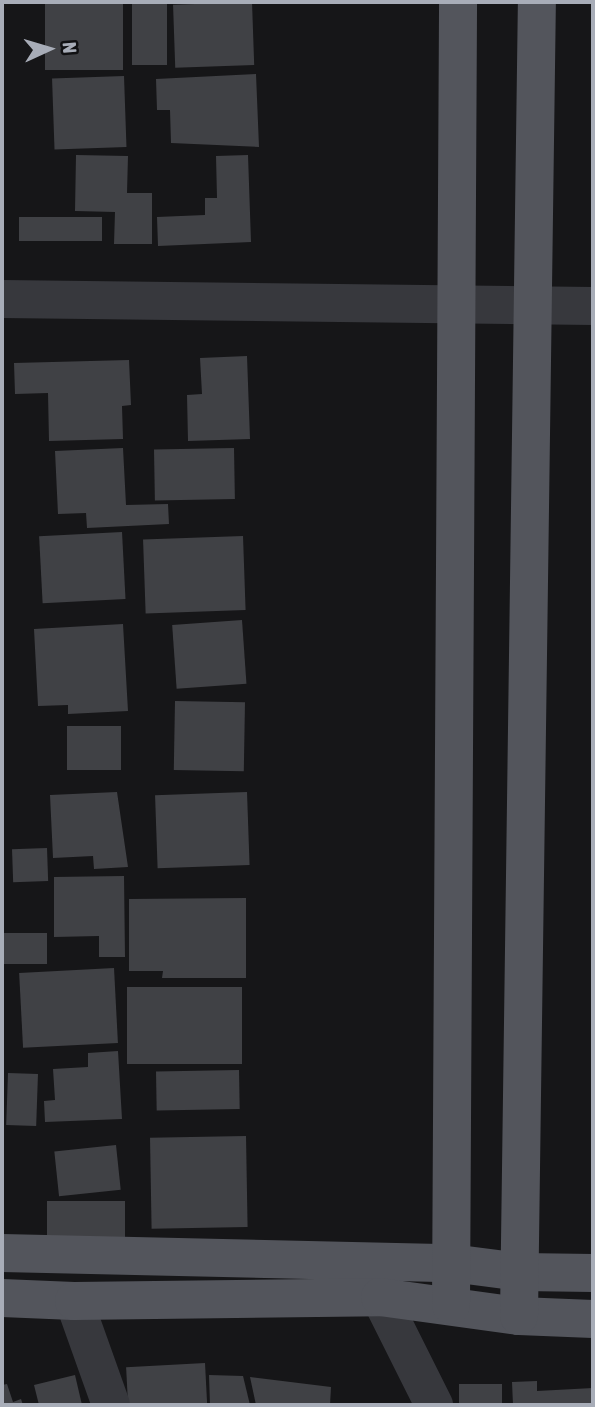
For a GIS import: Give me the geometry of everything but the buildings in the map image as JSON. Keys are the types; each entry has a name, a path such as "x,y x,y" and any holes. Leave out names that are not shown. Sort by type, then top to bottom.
{"main road":[{"path":"451,1305 454,306 458,2"},
{"path":"519,1316 537,2"},
{"path":"2,1253 451,1263 521,1272 593,1273"},
{"path":"2,1297 74,1301 380,1297 519,1316 593,1319"}],"street":[{"path":"2,299 593,306"},
{"path":"380,1297 434,1405"},
{"path":"74,1301 111,1405"}]}
